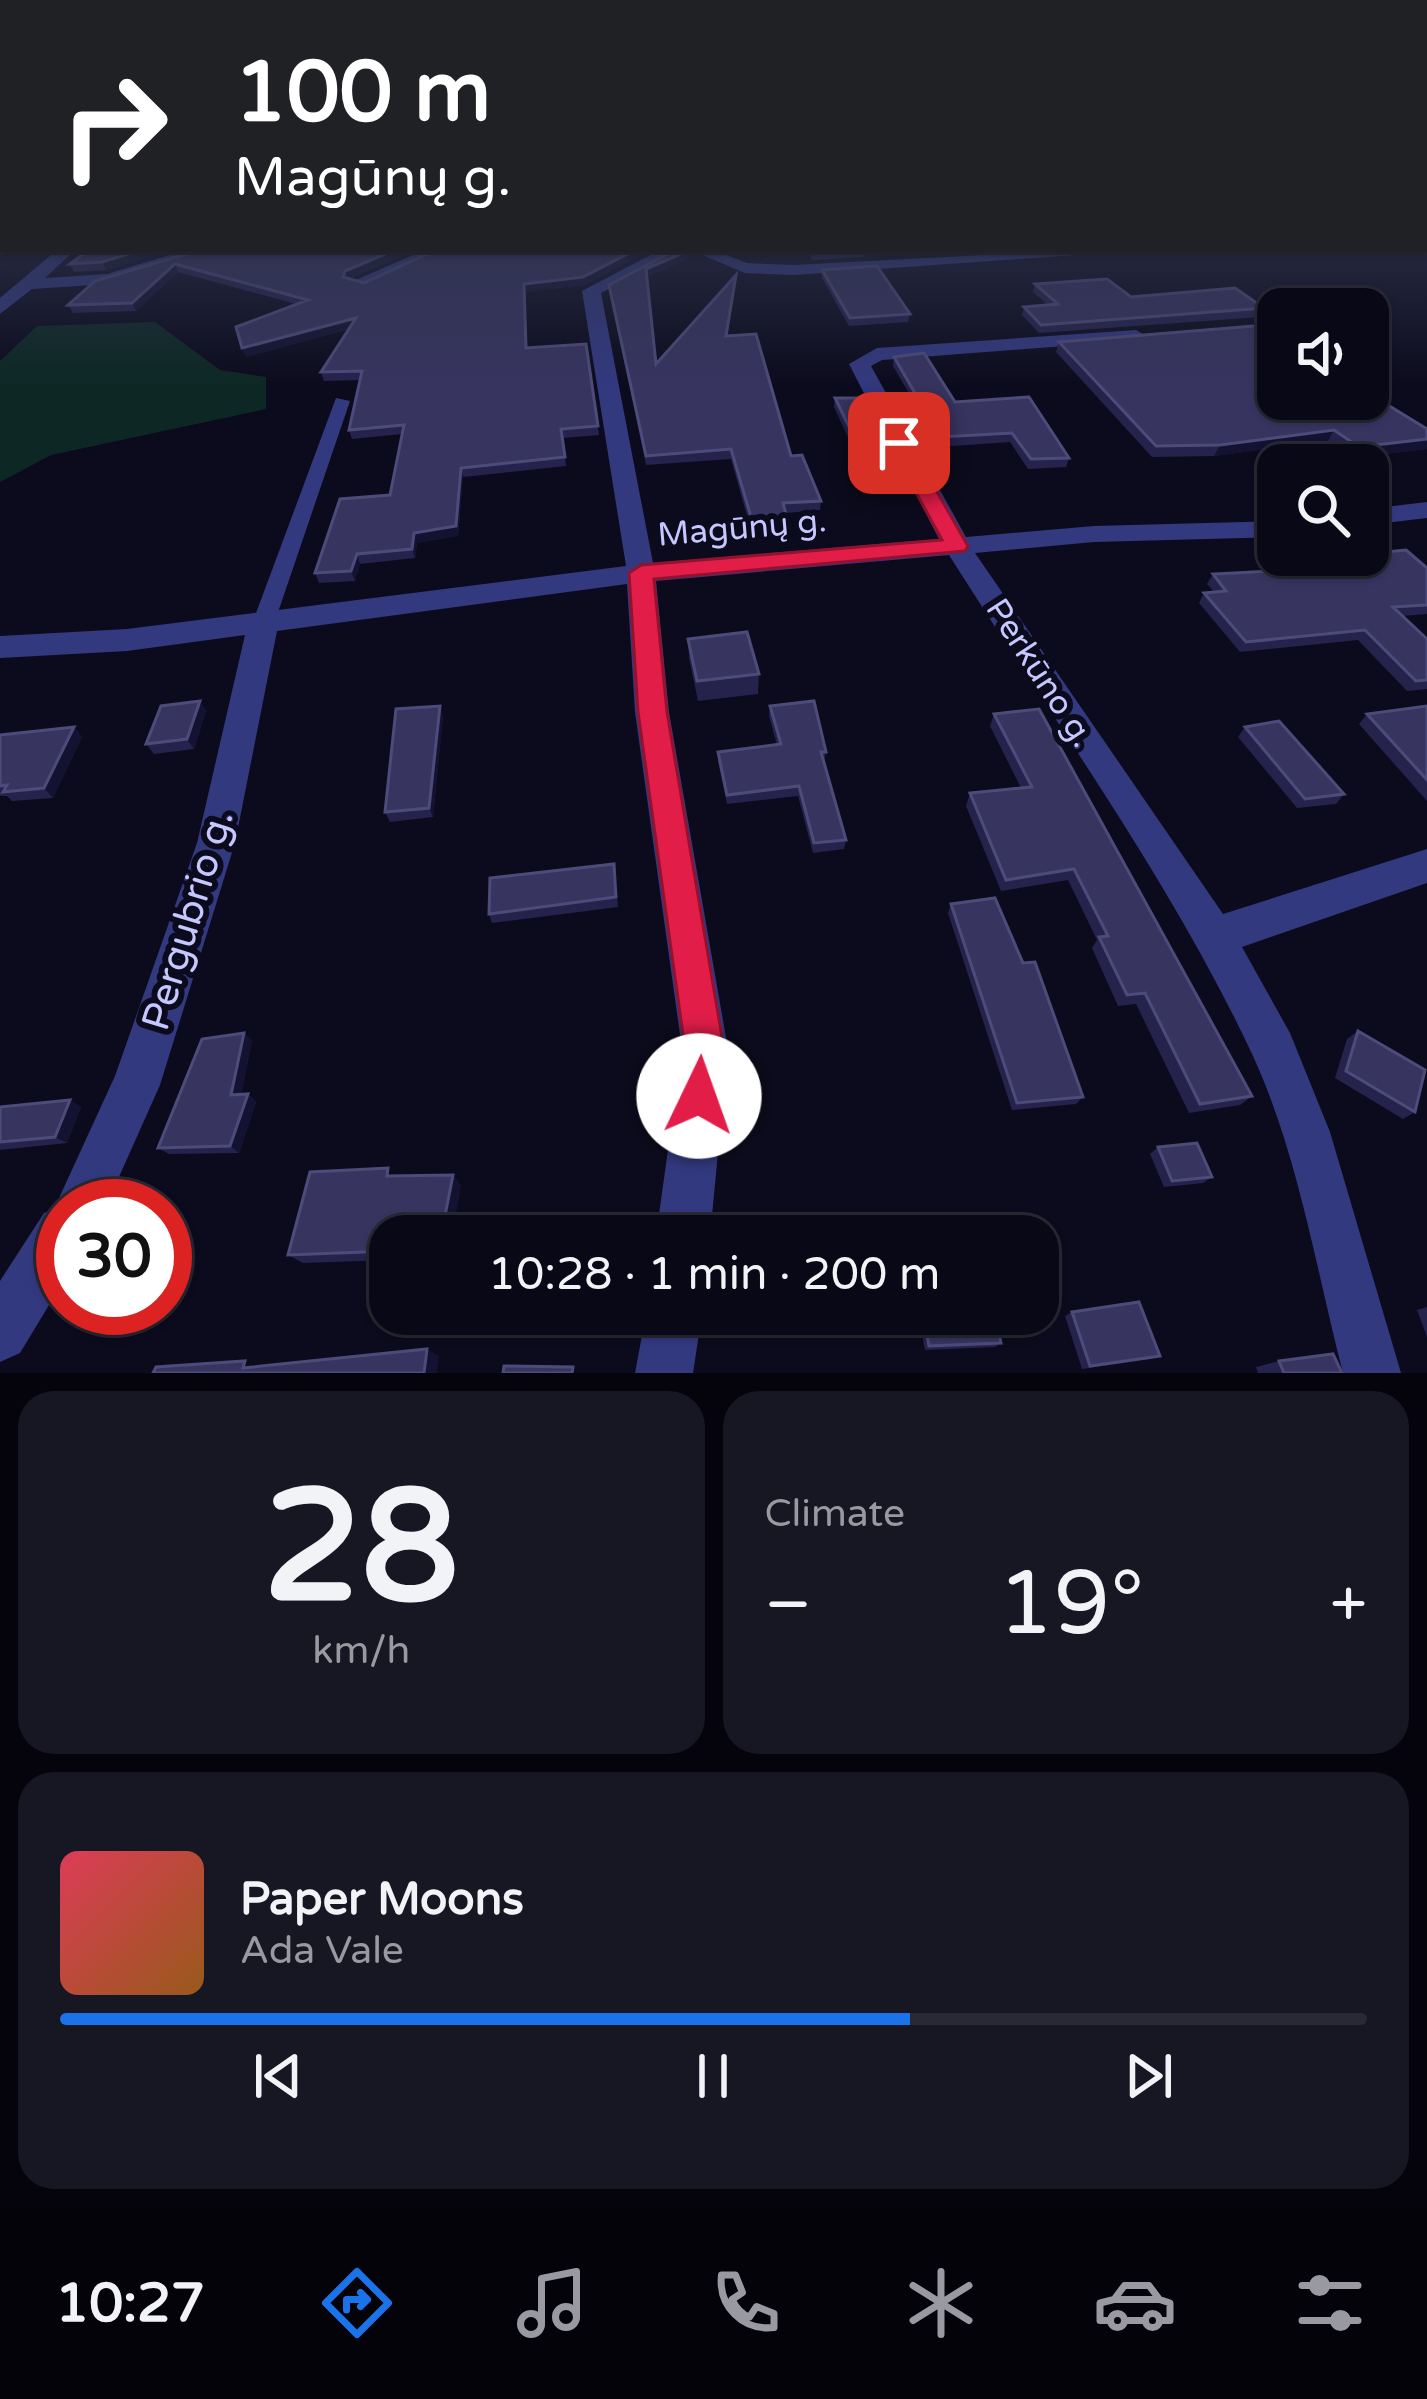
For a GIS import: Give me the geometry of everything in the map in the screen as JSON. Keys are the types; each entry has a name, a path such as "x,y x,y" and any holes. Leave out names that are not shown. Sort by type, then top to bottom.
{"street":[{"path":"0,308 57,259"},
{"path":"30,284 108,279 174,259"},
{"path":"358,283 417,259"},
{"path":"655,259 591,291 641,573 652,712 705,1049 685,1215"},
{"path":"722,259 745,268 794,270 948,259"},
{"name":"Perkūno g.","path":"1160,334 877,354 859,364 957,546 1214,937 1274,1049 1298,1111 1372,1373"},
{"path":"1389,515 1427,510"},
{"name":"Magūnų g.","path":"0,647 263,624 641,573 957,546 1257,530"},
{"name":"Pergubrio g.","path":"92,1179 136,1085 216,843 263,624"},
{"path":"1214,937 1427,866"},
{"path":"0,1333 36,1275"},
{"path":"664,1373 670,1335"}],"lane":[{"path":"263,624 342,400"}],"green space":[{"path":"155,322 220,370 266,377 266,409 51,455 0,482 0,361 37,326"}],"building":[{"path":"77,259 112,259 102,262 70,264"},
{"path":"169,259 373,259 345,271 343,277 364,283 416,259 618,259 583,277 524,284 526,348 586,344 598,426 561,429 565,457 461,468 456,526 414,533 412,549 357,554 351,571 315,573 340,499 390,495 404,425 349,430 362,371 321,372 356,318 242,348 236,327 308,300 175,264 132,303 68,305 95,281"},
{"path":"658,259 669,259 646,269 656,364 736,275 726,336 756,334 791,456 802,455 821,501 783,503 790,529 755,531 731,449 646,456 609,285"},
{"path":"877,266 910,314 850,318 822,270"},
{"path":"1107,279 1131,297 1235,288 1257,303 1257,309 1041,325 1024,307 1058,304 1035,284"},
{"path":"1257,326 1257,420 1389,420 1389,406 1427,429 1427,439 1355,444 1334,430 1220,445 1156,446 1059,342"},
{"path":"924,353 955,402 1029,397 1069,458 1031,459 1012,433 941,437 935,427 918,429 899,396 916,395 894,357"},
{"path":"835,398 867,398 884,431 852,433"},
{"path":"1406,550 1427,568 1427,605 1393,607 1427,639 1427,680 1416,681 1365,630 1246,642 1204,593 1226,591 1213,574 1389,576 1389,552"},
{"path":"747,632 759,674 697,681 688,639"},
{"path":"200,701 187,739 146,744 161,706"},
{"path":"814,701 826,752 821,752 846,840 814,843 799,786 727,795 718,752 781,744 770,706"},
{"path":"440,706 429,808 385,812 396,709"},
{"path":"1427,706 1427,780 1367,714"},
{"path":"1039,709 1252,1096 1200,1104 1145,993 1127,995 1099,937 1108,936 1074,869 1006,880 970,793 1032,787 994,714"},
{"path":"1279,721 1344,794 1305,799 1245,727"},
{"path":"74,727 44,788 3,792 7,785 0,786 0,735"},
{"path":"614,864 616,897 489,914 490,878"},
{"path":"995,898 1023,963 1035,962 1083,1097 1017,1103 951,904"},
{"path":"1358,1031 1425,1070 1415,1112 1346,1071"},
{"path":"244,1033 231,1095 248,1094 230,1146 158,1148 202,1039"},
{"path":"70,1100 55,1137 0,1142 0,1107"},
{"path":"1197,1143 1212,1177 1172,1181 1158,1147"},
{"path":"388,1168 387,1176 453,1175 445,1215 369,1215 369,1252 288,1255 310,1172"},
{"path":"1139,1302 1160,1356 1090,1366 1072,1312"},
{"path":"927,1335 999,1335 1001,1343 929,1346"},
{"path":"427,1349 424,1373 153,1373 156,1367 245,1361 243,1368"},
{"path":"1333,1354 1342,1373 1284,1373 1279,1361"},
{"path":"504,1366 573,1367 572,1373 503,1373"}],"route":[{"path":"699,1096 705,1049 652,712 641,573 957,546 899,443"}]}
